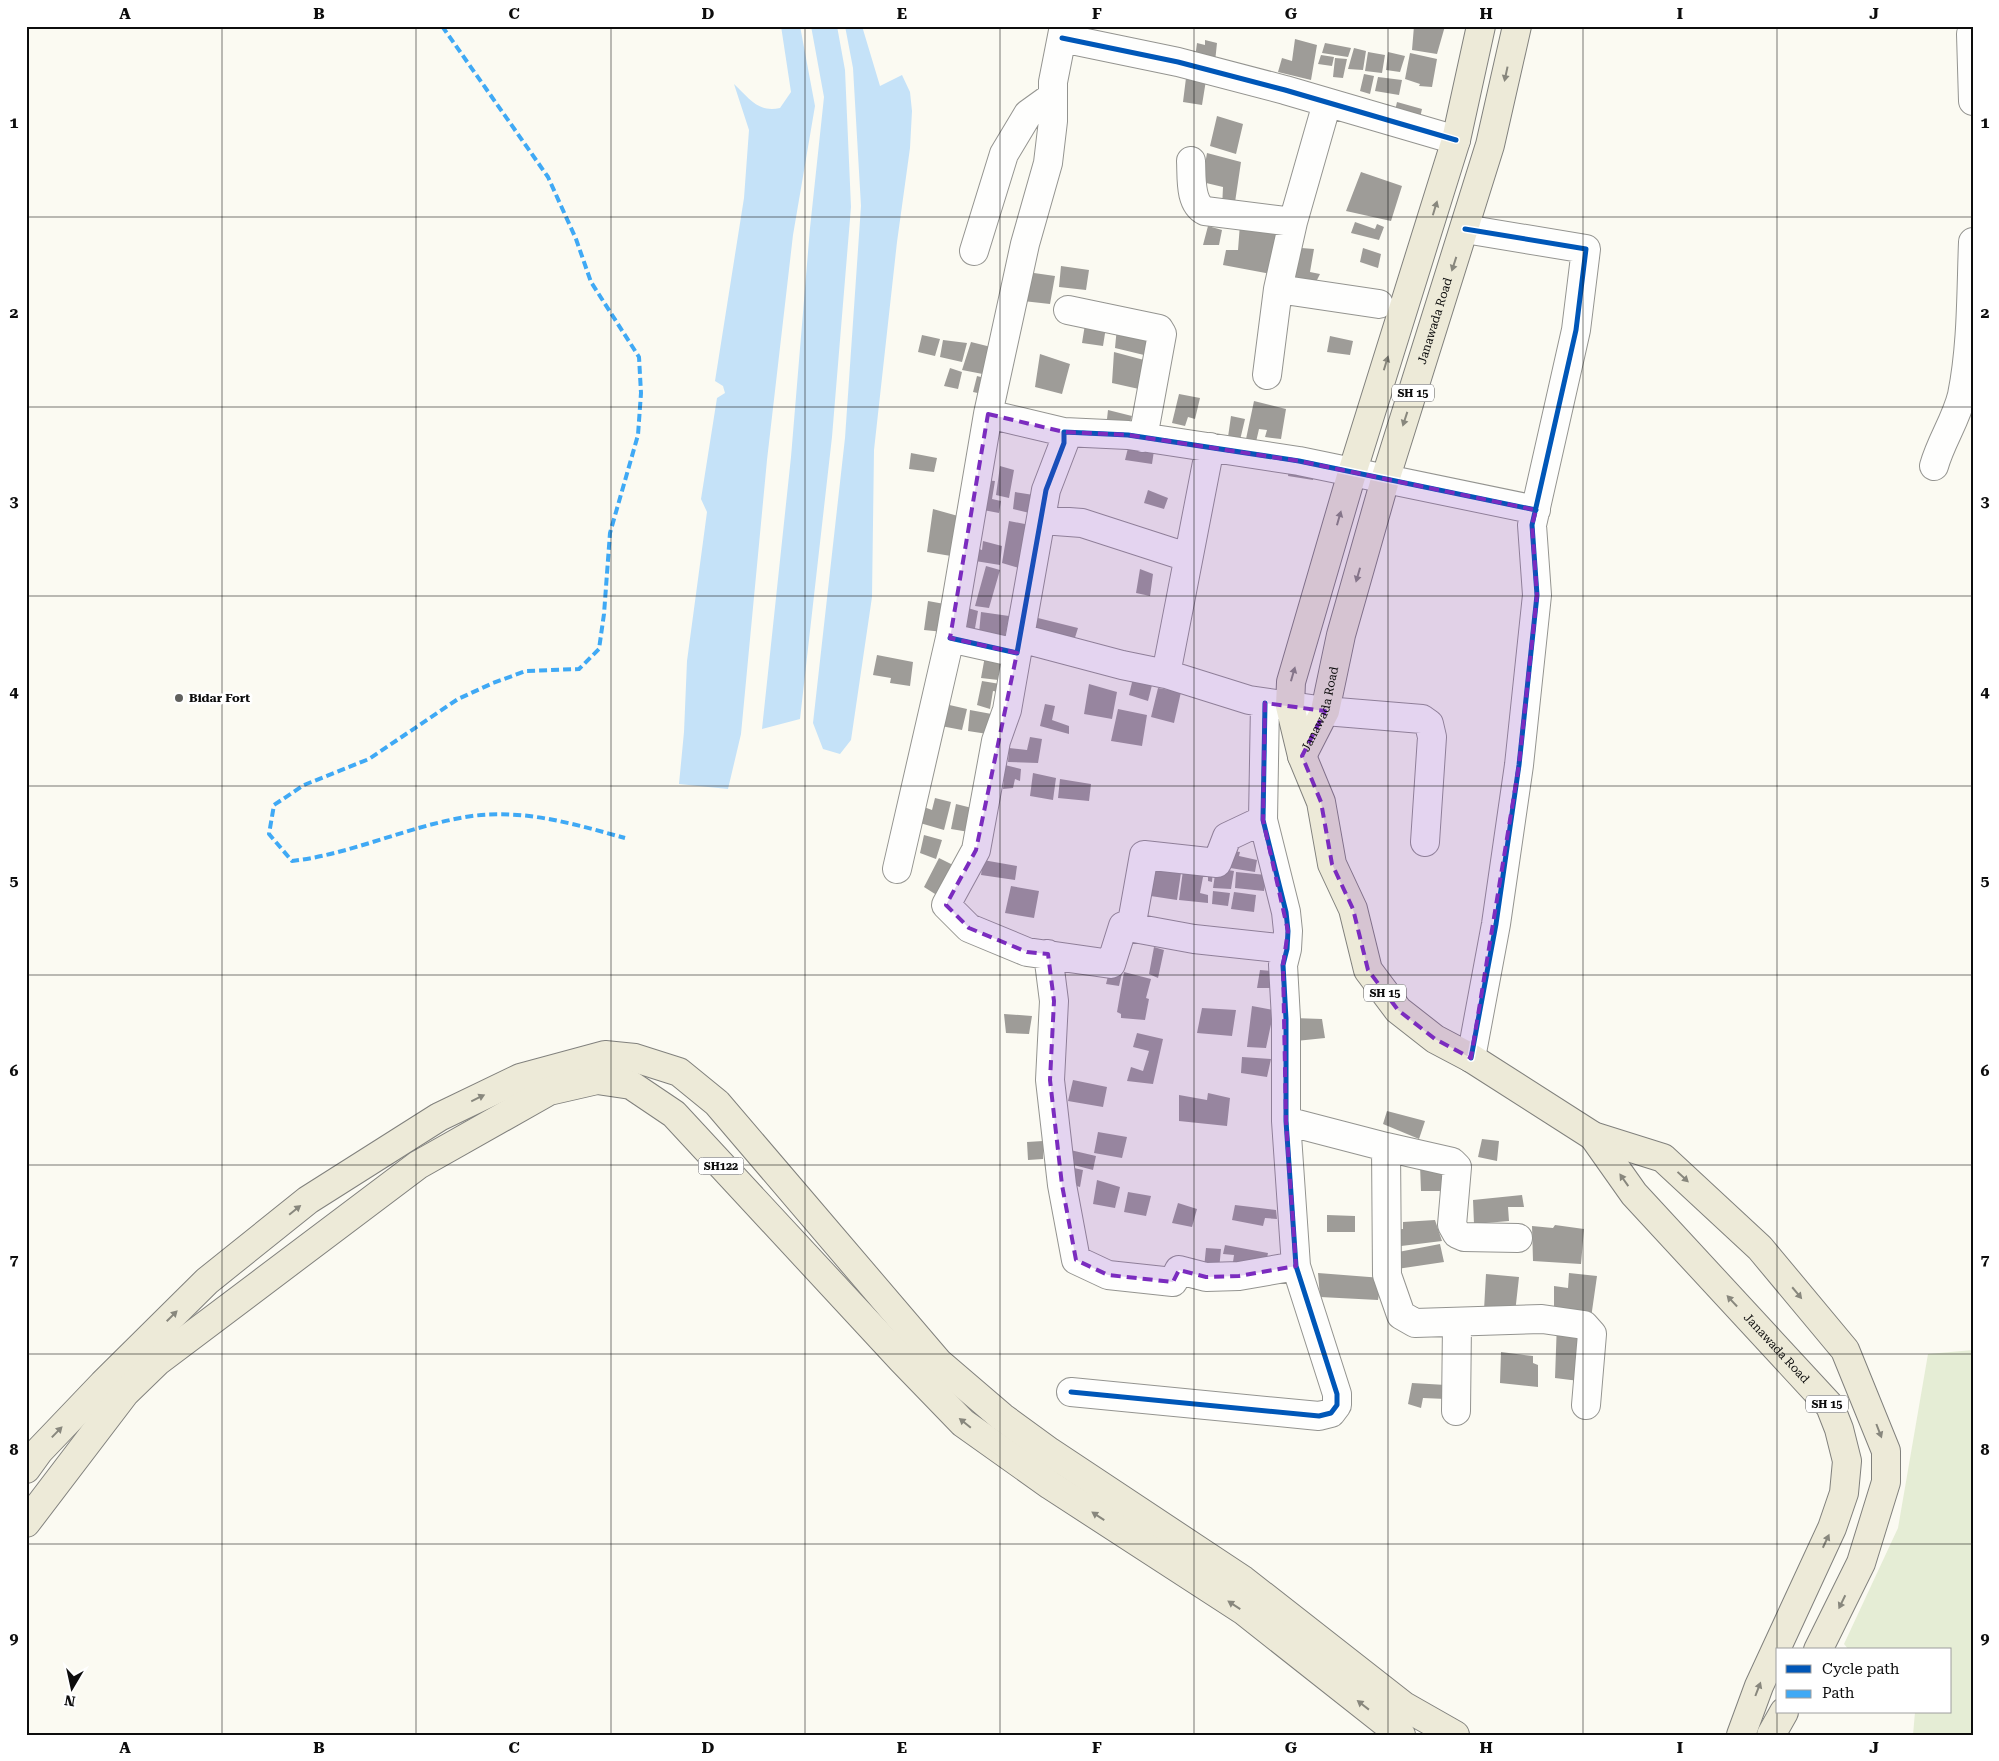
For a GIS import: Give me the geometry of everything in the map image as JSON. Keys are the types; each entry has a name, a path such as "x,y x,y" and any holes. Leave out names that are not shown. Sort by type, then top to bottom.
{"main road":[{"name":"Janawada Road","path":"1478,26 1456,140 1352,472 1291,682 1278,704 1321,802 1332,864 1353,909 1368,970 1398,1010 1435,1039 1472,1058 1593,1136 1663,1158 1760,1248 1845,1350 1886,1450 1886,1482 1861,1563 1819,1648"},
{"name":"Janawada Road","path":"1302,756 1325,711 1341,635 1385,480 1490,145 1517,26"},
{"path":"26,1469 39,1451 207,1281 308,1200 438,1117 520,1078 605,1055 635,1058 679,1072 717,1103 939,1363 1002,1417 1050,1452 1244,1580 1404,1706 1455,1735"},
{"name":"SH122","path":"26,1523 125,1393 158,1362 418,1165 550,1091 597,1080 631,1084 674,1114 962,1422 1050,1485 1244,1611 1401,1735"},
{"path":"438,1117 454,1144"},
{"name":"Janawada Road","path":"1593,1136 1634,1194 1830,1406 1839,1429 1847,1462 1841,1502 1832,1528 1777,1648"},
{"name":"Janawada Road","path":"1741,1735 1759,1686 1776,1649"},
{"path":"1772,1735 1783,1714"}],"street":[{"path":"897,869 918,786 950,638 988,414 1026,244 1048,163 1054,121 1053,82 1063,32 1178,62 1456,140"},
{"path":"1973,34 1970,34 1973,101"},
{"path":"974,251 1004,154 1028,114 1053,96"},
{"path":"1267,375 1278,289 1293,222 1327,103"},
{"path":"1191,161 1195,201 1198,208 1205,211 1293,222"},
{"path":"1465,229 1586,249 1576,330 1532,525 1537,595 1519,765 1496,924 1472,1058"},
{"path":"1934,466 1940,444 1963,420 1962,395 1970,353 1973,242"},
{"path":"1278,289 1379,304"},
{"path":"1068,310 1159,329 1162,334 1143,438"},
{"path":"988,414 1064,432 1143,438 1299,461 1536,510"},
{"path":"1064,432 1064,443 1046,490 1007,710 996,740 976,850 946,905 969,928 1027,952 1111,964 1123,926 1194,939 1287,949"},
{"path":"1166,674 1187,557 1210,447"},
{"path":"1042,520 1082,523 1187,557"},
{"path":"950,638 1018,646 1166,674 1249,700 1325,711 1422,719 1429,724 1432,737 1424,842"},
{"path":"1070,1392 1319,1416 1331,1413 1337,1405 1337,1394 1296,1266 1286,1121 1286,1019 1283,965 1287,949 1286,912 1263,820 1278,704"},
{"path":"1131,928 1144,855 1217,863 1227,837 1263,820"},
{"path":"1048,954 1054,1001 1050,1080 1062,1185 1076,1260 1108,1276 1173,1282 1179,1270 1206,1277 1239,1276 1296,1266"},
{"path":"1286,1121 1452,1162 1457,1167 1452,1225 1457,1234 1464,1237 1518,1238"},
{"path":"1386,1147 1387,1275 1401,1315 1415,1323 1457,1324 1542,1319 1584,1325 1592,1334 1586,1405"},
{"path":"1456,1411 1457,1324"}],"highlighted area":[{"path":"988,414 1064,432 1128,435 1299,461 1536,510 1532,525 1537,595 1519,765 1471,1058 1435,1039 1398,1010 1368,970 1353,909 1332,864 1321,802 1302,756 1325,711 1265,703 1263,820 1288,931 1283,965 1286,1121 1296,1266 1239,1276 1206,1277 1179,1270 1173,1282 1108,1275 1076,1260 1062,1185 1050,1080 1054,1001 1048,954 1027,952 969,928 946,905 976,850 1017,653 950,638"}],"green space":[{"path":"1973,1350 1973,1735 1913,1735 1915,1714 1952,1714 1952,1648 1847,1648 1844,1644 1898,1528 1928,1354"}],"water":[{"path":"781,26 800,26 815,106 793,235 767,460 741,734 728,789 679,784 684,732 687,661 707,512 701,499 717,398 725,393 723,386 715,381 744,198 749,130 734,84 754,103 766,108 780,108 791,92"},
{"path":"811,26 837,26 845,70 851,207 832,437 800,719 762,729 791,457 810,228 824,97"},
{"path":"845,26 862,26 880,86 902,75 910,92 912,111 910,148 897,242 874,450 872,597 851,740 840,754 823,749 813,723 845,438 861,206 853,68"}],"building":[{"path":"1414,26 1445,26 1437,54 1412,50"},
{"path":"1295,39 1317,45 1311,80 1278,72 1282,58 1292,61"},
{"path":"1205,40 1217,43 1215,62 1195,58 1197,43 1205,45"},
{"path":"1325,43 1351,48 1348,57 1322,53"},
{"path":"1354,48 1366,51 1363,70 1348,69"},
{"path":"1368,52 1385,55 1382,73 1365,71"},
{"path":"1388,52 1405,56 1400,72 1386,70"},
{"path":"1410,53 1437,59 1432,87 1419,86 1420,84 1405,79"},
{"path":"1321,55 1334,57 1332,66 1318,64"},
{"path":"1335,58 1347,59 1343,78 1333,77"},
{"path":"1187,70 1207,74 1202,105 1183,102"},
{"path":"1364,74 1374,76 1370,94 1360,91"},
{"path":"1378,77 1402,80 1399,95 1375,91"},
{"path":"1397,102 1422,109 1419,122 1394,115"},
{"path":"1217,116 1243,124 1236,154 1210,146"},
{"path":"1207,153 1241,162 1234,209 1222,208 1223,187 1202,182"},
{"path":"1361,172 1402,186 1391,221 1346,211"},
{"path":"1355,222 1375,229 1377,224 1384,227 1379,240 1351,233"},
{"path":"1240,224 1283,228 1271,274 1223,265 1226,250 1238,250"},
{"path":"1208,226 1222,230 1219,245 1203,245"},
{"path":"1289,247 1314,249 1310,272 1320,274 1312,290 1283,284"},
{"path":"1363,248 1381,254 1378,268 1360,262"},
{"path":"1061,266 1089,270 1086,290 1059,287"},
{"path":"1027,272 1055,276 1050,304 1023,301"},
{"path":"1086,318 1107,321 1103,346 1082,343"},
{"path":"1117,327 1149,335 1144,355 1115,348"},
{"path":"922,335 940,339 935,356 918,352"},
{"path":"1330,336 1353,341 1350,355 1327,352"},
{"path":"943,340 967,343 962,362 940,357"},
{"path":"971,342 999,349 993,376 962,370"},
{"path":"1114,352 1144,360 1139,389 1112,383"},
{"path":"1040,354 1070,364 1062,394 1035,387"},
{"path":"950,368 962,372 958,389 944,386"},
{"path":"977,376 992,380 987,395 973,392"},
{"path":"1179,394 1200,398 1195,419 1188,417 1185,426 1172,423"},
{"path":"1254,401 1286,409 1281,439 1265,437 1267,430 1259,429 1256,442 1246,439"},
{"path":"1108,410 1132,416 1127,431 1106,428"},
{"path":"1231,416 1245,419 1240,440 1228,437"},
{"path":"1130,440 1155,444 1152,464 1125,460"},
{"path":"911,453 937,458 934,472 909,469"},
{"path":"1290,463 1315,467 1313,480 1288,476"},
{"path":"1000,466 1014,470 1009,498 996,495"},
{"path":"983,480 995,481 992,499 1001,501 999,513 978,509"},
{"path":"1148,490 1168,498 1164,509 1144,503"},
{"path":"1015,492 1040,496 1038,515 1013,509"},
{"path":"933,509 958,516 951,556 927,552"},
{"path":"1009,521 1035,526 1025,570 1002,563"},
{"path":"983,541 1002,546 1000,565 969,560 971,546 982,550"},
{"path":"986,566 1000,570 989,608 975,606"},
{"path":"1140,569 1153,574 1150,596 1136,593"},
{"path":"928,601 950,605 944,632 924,630"},
{"path":"961,606 978,611 974,634 957,629"},
{"path":"981,612 1009,616 1005,636 979,633"},
{"path":"1034,617 1078,628 1073,644 1032,631"},
{"path":"877,655 913,662 910,686 890,683 891,678 873,675"},
{"path":"985,656 1010,663 1007,681 981,678"},
{"path":"1134,674 1153,681 1148,701 1129,695"},
{"path":"982,681 1006,685 1004,693 993,691 990,709 977,705"},
{"path":"1089,684 1117,692 1112,719 1084,714"},
{"path":"1158,688 1181,692 1174,723 1151,717"},
{"path":"945,704 967,709 962,730 941,726"},
{"path":"1045,704 1055,706 1052,720 1069,726 1069,734 1040,726"},
{"path":"1118,709 1147,715 1142,746 1111,741"},
{"path":"970,710 997,715 994,735 968,731"},
{"path":"1030,737 1042,739 1038,763 1008,762 1009,748 1027,750"},
{"path":"1005,765 1021,769 1020,781 1015,779 1013,788 1003,789"},
{"path":"1033,773 1056,778 1053,800 1030,796"},
{"path":"1060,779 1091,784 1089,801 1058,798"},
{"path":"935,798 951,802 944,830 920,823 924,807 932,810"},
{"path":"956,804 980,810 975,833 951,829"},
{"path":"924,835 942,840 936,859 920,853"},
{"path":"1227,850 1240,852 1239,856 1257,860 1255,872 1224,867"},
{"path":"939,858 959,868 943,899 924,887"},
{"path":"983,860 1017,866 1015,880 981,875"},
{"path":"1150,860 1182,866 1177,900 1144,895"},
{"path":"1184,863 1213,868 1212,882 1208,881 1208,877 1203,877 1200,893 1208,895 1208,903 1179,900"},
{"path":"1216,868 1234,871 1231,889 1213,888"},
{"path":"1236,872 1266,875 1264,891 1235,888"},
{"path":"1011,886 1039,891 1034,918 1005,913"},
{"path":"1213,891 1230,893 1228,906 1212,904"},
{"path":"1234,892 1256,895 1254,912 1231,909"},
{"path":"1154,947 1164,950 1158,978 1149,974"},
{"path":"1110,968 1122,973 1119,986 1106,984"},
{"path":"1260,970 1272,971 1270,988 1257,988"},
{"path":"1124,972 1151,979 1146,998 1149,999 1145,1020 1121,1018 1121,1014 1117,1012"},
{"path":"1252,1006 1274,1010 1266,1048 1247,1047"},
{"path":"1202,1008 1236,1010 1232,1036 1197,1033"},
{"path":"1004,1014 1032,1016 1029,1034 1006,1033"},
{"path":"1294,1018 1322,1019 1325,1038 1296,1041"},
{"path":"1137,1033 1163,1039 1153,1084 1127,1081 1131,1067 1143,1071 1149,1051 1133,1047"},
{"path":"1242,1057 1271,1059 1267,1077 1241,1073"},
{"path":"1073,1080 1107,1087 1103,1107 1068,1101"},
{"path":"1208,1093 1230,1098 1227,1126 1179,1121 1179,1095 1207,1100"},
{"path":"1387,1111 1425,1121 1419,1139 1383,1124"},
{"path":"1098,1132 1127,1137 1122,1158 1094,1153"},
{"path":"1482,1139 1499,1141 1497,1161 1478,1157"},
{"path":"1043,1141 1043,1159 1028,1160 1027,1142"},
{"path":"1066,1149 1096,1156 1093,1170 1066,1163"},
{"path":"1420,1165 1443,1165 1441,1191 1421,1191"},
{"path":"1065,1166 1083,1170 1080,1187 1064,1182"},
{"path":"1097,1180 1120,1187 1115,1208 1093,1204"},
{"path":"1128,1192 1151,1196 1146,1216 1124,1212"},
{"path":"1522,1195 1524,1207 1508,1207 1509,1221 1474,1224 1473,1200"},
{"path":"1178,1203 1197,1209 1192,1227 1172,1223"},
{"path":"1235,1205 1276,1210 1277,1219 1265,1218 1263,1226 1232,1220"},
{"path":"1327,1215 1355,1216 1355,1232 1327,1232"},
{"path":"1435,1220 1442,1241 1393,1247 1390,1230 1403,1229 1403,1222"},
{"path":"1555,1225 1584,1229 1581,1264 1533,1261 1532,1226 1553,1228"},
{"path":"1440,1244 1444,1262 1397,1269 1393,1253"},
{"path":"1225,1245 1268,1253 1265,1268 1233,1262 1234,1255 1223,1254"},
{"path":"1206,1248 1221,1249 1219,1270 1204,1268"},
{"path":"1318,1273 1382,1278 1378,1300 1320,1297"},
{"path":"1569,1273 1597,1276 1591,1318 1554,1315 1554,1286 1568,1288"},
{"path":"1486,1274 1519,1277 1515,1313 1484,1310"},
{"path":"1557,1322 1582,1327 1579,1381 1555,1378"},
{"path":"1501,1352 1533,1356 1533,1363 1538,1365 1538,1387 1500,1383"},
{"path":"1412,1383 1446,1385 1446,1399 1423,1398 1421,1408 1408,1404"}],"marked path":[{"path":"442,26 548,177 576,239 591,282 639,357 641,393 638,435 610,533 604,614 599,649 579,669 526,671 458,699 369,759 304,785 274,805 269,834 292,861 337,852 449,820 492,814 549,819 625,838"}],"cycle path":[{"path":"1062,38 1178,62 1285,90 1456,140"},
{"path":"1465,229 1586,249 1576,330 1532,525 1537,595 1519,765 1496,924 1471,1058"},
{"path":"950,638 1017,653 1046,490 1064,443 1064,432 1128,435 1299,461 1536,510"},
{"path":"1071,1392 1319,1416 1331,1413 1337,1405 1337,1394 1296,1266 1286,1121 1286,1019 1283,965 1287,949 1288,931 1286,912 1263,820 1265,703"}],"place":[{"name":"Bidar Fort","path":"179,698"}]}
